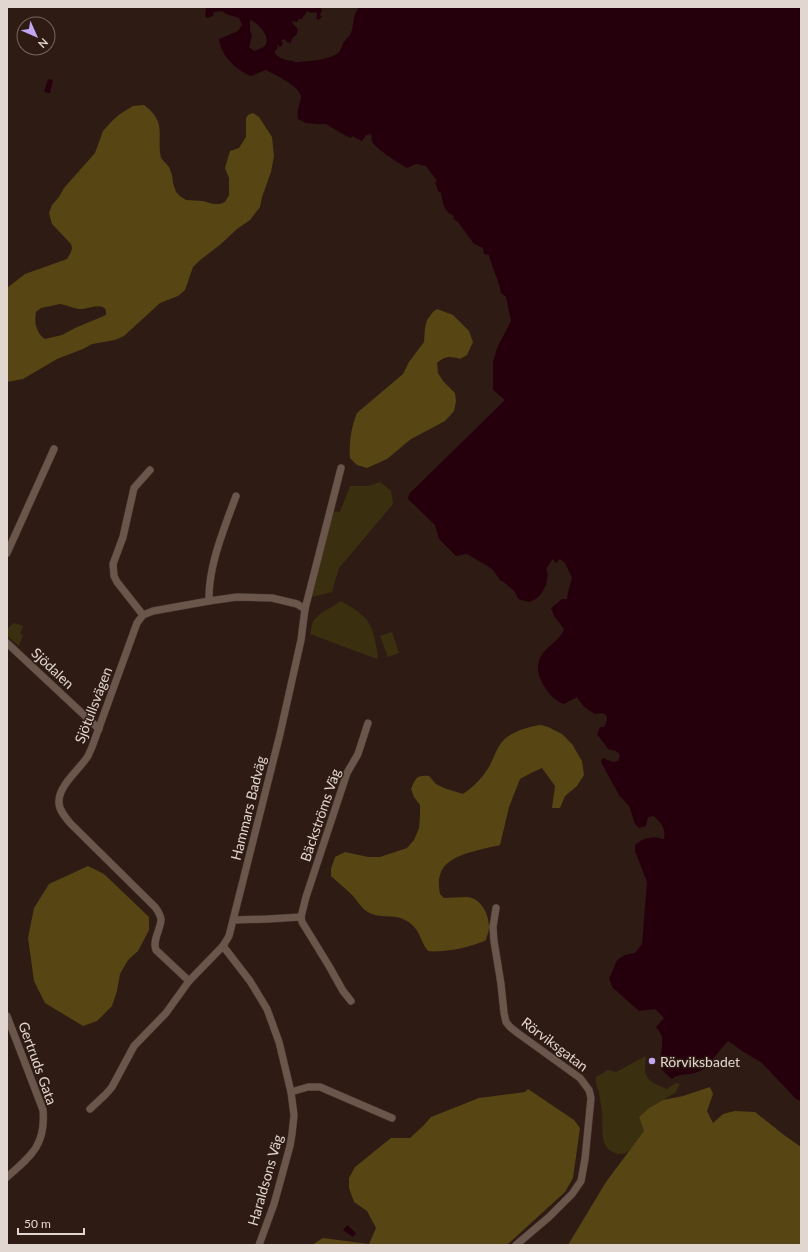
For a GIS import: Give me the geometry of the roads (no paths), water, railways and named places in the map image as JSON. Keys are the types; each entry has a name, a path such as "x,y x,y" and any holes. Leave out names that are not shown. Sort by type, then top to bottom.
{"street":[{"path":"7,553 54,449"},
{"name":"Hammars Badväg","path":"90,1109 112,1087 134,1046 166,1013 189,981 223,946 229,936 280,734 301,640 305,609 341,468"},
{"path":"150,470 134,488 123,537 113,564 114,576 117,582 143,615 153,611 237,597 272,598 297,604 305,609"},
{"path":"209,601 209,588 212,570 236,496"},
{"name":"Sjötullsvägen","path":"143,615 137,623 88,756 62,790 58,801 63,814 70,823 155,907 161,921 155,948 189,981"},
{"name":"Sjödalen","path":"7,643 99,728"},
{"name":"Bäckströms Väg","path":"301,917 306,897 347,773 358,754 368,723"},
{"name":"Rörviksgatan","path":"496,908 493,927 494,942 506,1022 519,1034 580,1078 590,1090 591,1098 585,1159 581,1181 568,1198 516,1245"},
{"path":"234,920 301,917 343,991 351,1001"},
{"name":"Haraldsons Väg","path":"223,946 248,979 266,1009 279,1042 291,1092 294,1115 290,1146 274,1204 259,1245"},
{"name":"Gertruds Gata","path":"7,1016 43,1110 44,1121 43,1131 37,1147 28,1159 7,1177"},
{"path":"291,1092 308,1087 320,1087 392,1118"}],"place":[{"name":"Rörviksbadet","path":"652,1061"}]}
